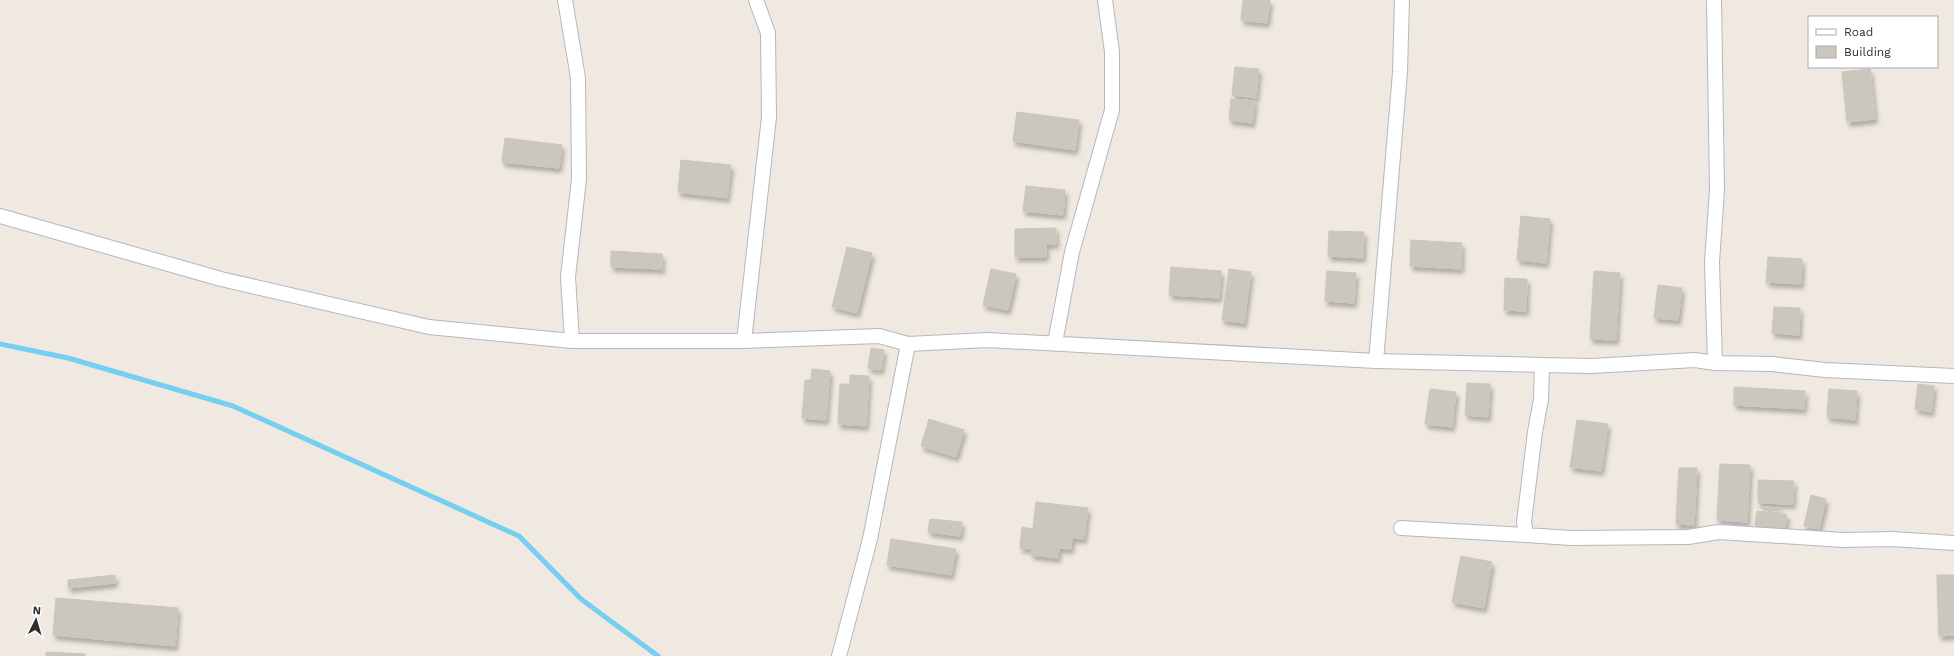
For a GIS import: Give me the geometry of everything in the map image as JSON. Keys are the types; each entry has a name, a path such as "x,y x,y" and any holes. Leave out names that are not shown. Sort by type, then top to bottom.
{"street":[{"path":"565,0 578,78 579,179 568,277 572,341"},
{"path":"744,341 769,117 768,33 756,0"},
{"path":"1055,343 1072,252 1112,110 1112,52 1105,0"},
{"path":"1376,361 1400,72 1402,0"},
{"path":"1714,0 1717,190 1712,262 1715,363"},
{"path":"0,216 221,279 429,328 572,341 744,341 879,336 908,344 987,340 1376,361 1542,365 1592,366 1695,360 1715,363 1772,364 1825,370 1954,376"},
{"path":"839,656 870,539 908,344"},
{"path":"1526,535 1524,522 1532,454 1541,398 1542,365"},
{"path":"1401,528 1570,538 1688,537 1719,532 1843,540 1892,540 1954,543"}],"building":[{"path":"1243,0 1270,0 1267,23 1241,20"},
{"path":"1235,67 1259,69 1256,98 1232,95"},
{"path":"1870,69 1875,119 1847,122 1842,72"},
{"path":"1231,99 1255,101 1252,123 1229,120"},
{"path":"1017,112 1079,120 1075,150 1013,141"},
{"path":"505,138 562,145 559,168 502,162"},
{"path":"681,160 731,165 727,198 678,192"},
{"path":"1026,186 1065,190 1063,215 1023,211"},
{"path":"1521,216 1550,219 1546,263 1517,260"},
{"path":"1056,228 1056,244 1046,244 1046,257 1015,257 1015,229"},
{"path":"1329,231 1364,232 1363,258 1328,256"},
{"path":"1411,240 1462,243 1461,269 1410,266"},
{"path":"847,247 872,253 857,313 832,307"},
{"path":"611,251 662,254 662,269 611,267"},
{"path":"1768,257 1802,259 1801,284 1766,282"},
{"path":"1171,267 1221,271 1219,298 1169,295"},
{"path":"991,269 1016,274 1008,310 983,305"},
{"path":"1229,269 1251,272 1244,323 1222,320"},
{"path":"1327,271 1356,273 1354,303 1325,301"},
{"path":"1594,271 1620,273 1616,340 1590,339"},
{"path":"1505,278 1527,279 1526,311 1504,310"},
{"path":"1658,285 1682,288 1678,320 1654,318"},
{"path":"1774,307 1800,308 1799,335 1772,333"},
{"path":"871,348 884,350 881,370 868,368"},
{"path":"812,369 830,371 826,420 802,418 805,380 811,380"},
{"path":"850,375 869,376 866,426 838,424 840,384 850,384"},
{"path":"1467,383 1490,384 1488,417 1465,415"},
{"path":"1918,384 1934,386 1931,412 1915,409"},
{"path":"1734,387 1805,391 1804,409 1734,405"},
{"path":"1430,389 1456,392 1452,427 1425,424"},
{"path":"1829,389 1857,391 1855,420 1827,417"},
{"path":"929,419 964,430 956,457 921,446"},
{"path":"1577,420 1608,424 1601,471 1570,467"},
{"path":"1720,464 1750,465 1747,522 1717,520"},
{"path":"1679,468 1697,468 1694,525 1676,524"},
{"path":"1758,480 1794,481 1793,504 1758,503"},
{"path":"1811,495 1826,499 1819,529 1804,526"},
{"path":"1036,502 1088,508 1084,539 1072,538 1071,549 1059,548 1058,558 1031,555 1032,549 1020,548 1022,527 1033,529"},
{"path":"1763,507 1780,508 1780,511 1763,510"},
{"path":"1757,511 1787,515 1785,529 1755,525"},
{"path":"930,519 962,522 960,536 928,532"},
{"path":"891,539 956,549 951,575 887,565"},
{"path":"1461,556 1492,562 1484,608 1452,602"},
{"path":"115,575 115,583 68,588 68,580"},
{"path":"1937,575 1954,575 1954,635 1939,636"},
{"path":"56,598 178,608 175,646 53,635"},
{"path":"46,652 85,654 85,656 46,656"}],"waterway":[{"path":"0,344 68,358 233,406 519,536 581,599 658,656"}]}
